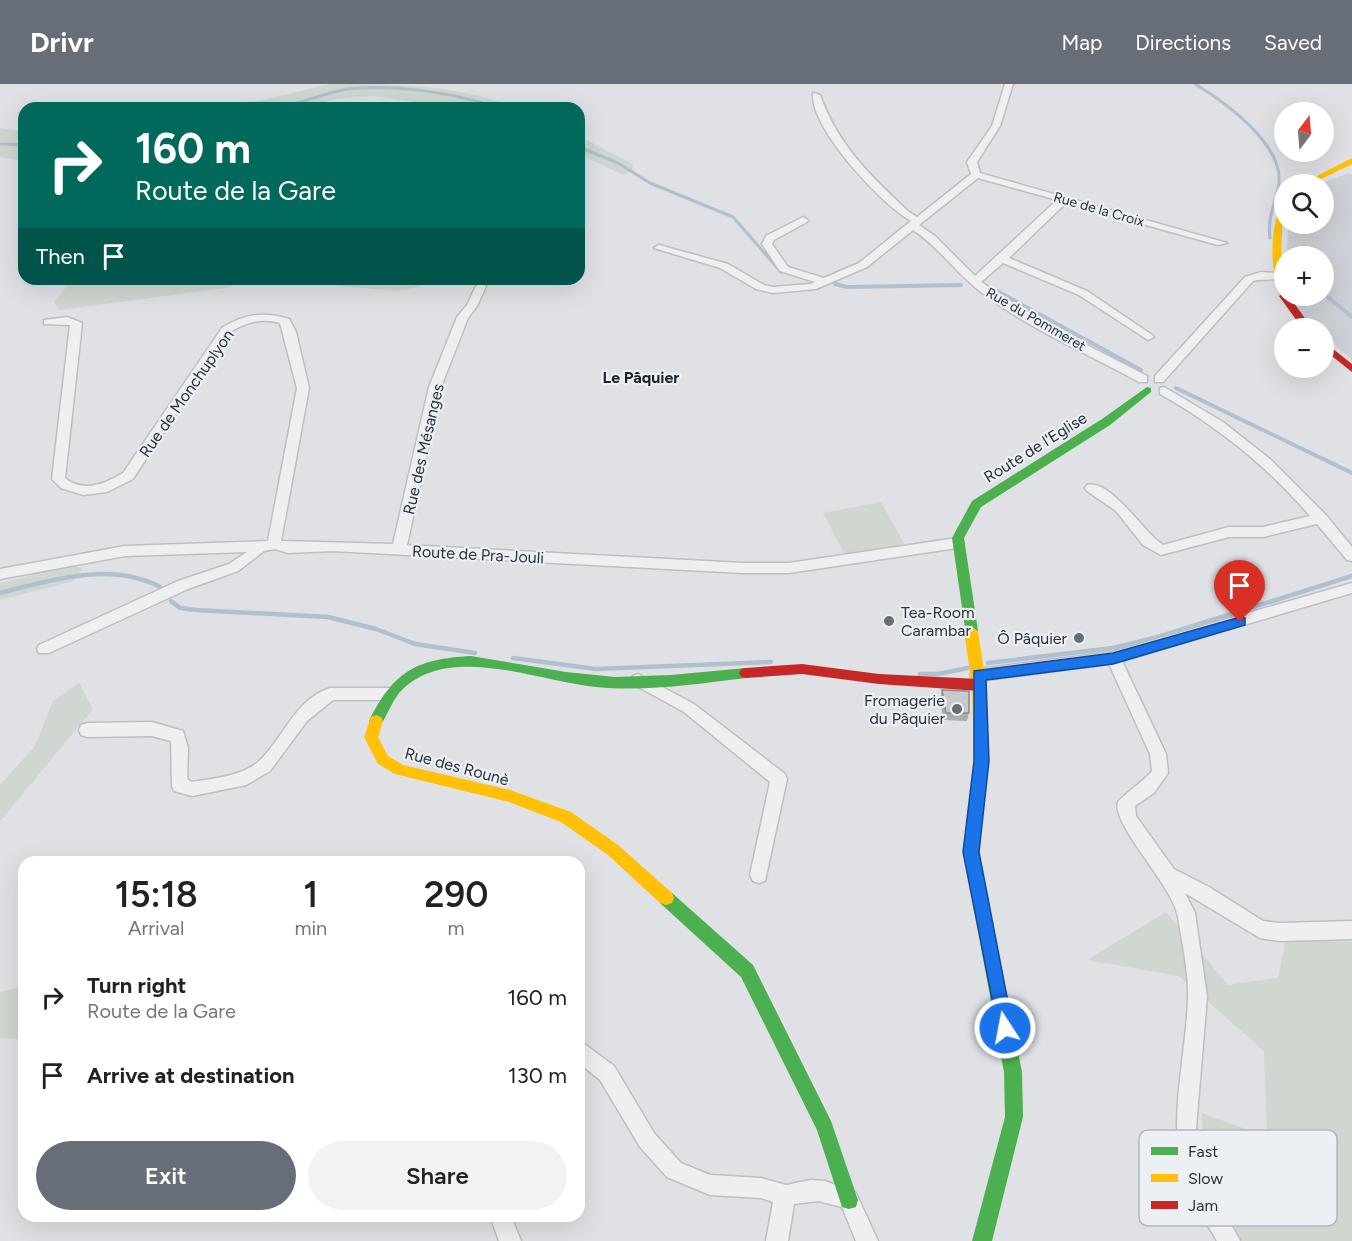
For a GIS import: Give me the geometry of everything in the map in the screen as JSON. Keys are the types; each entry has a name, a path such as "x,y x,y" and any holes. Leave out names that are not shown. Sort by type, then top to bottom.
{"street":[{"path":"659,248 724,266 760,287 785,289 812,287 862,265 976,175 972,162 996,126 1009,84"},
{"name":"Rue du Pommeret","path":"816,95 830,133 838,147 974,282 1005,304 1145,385"},
{"path":"1325,174 1352,161"},
{"name":"Rue de la Croix","path":"976,175 1222,243"},
{"path":"974,282 1002,259 1064,199"},
{"path":"803,220 770,238 767,244 784,268 824,281"},
{"path":"1002,259 1083,293 1148,336"},
{"path":"1145,385 1156,393 1250,279 1261,275 1274,276"},
{"name":"Rue des Mésanges","path":"399,549 435,387 463,317 472,306 482,286"},
{"name":"Rue de Monchuplyon","path":"48,322 67,320 76,323 58,479 66,488 82,491 116,484 128,476 226,330 241,320 256,316 285,321 290,332 303,388 274,535 275,544"},
{"path":"1334,353 1352,369"},
{"name":"Route de l'Eglise","path":"957,543 961,530 976,504 1106,422 1145,385"},
{"path":"1162,385 1217,421 1251,447 1283,476 1352,556"},
{"path":"1092,489 1121,508 1148,542 1161,550 1229,532 1263,532 1321,519"},
{"path":"957,543 979,680 981,761 971,852 1013,1072 1014,1117 982,1241"},
{"name":"Route de Pra-Jouli","path":"0,574 125,551 260,547 275,544 288,548 333,546 743,568 789,568 957,543"},
{"path":"44,650 186,583 223,574 249,561 260,547"},
{"path":"979,680 1113,658 1352,588"},
{"path":"1113,658 1158,754 1160,773 1148,788 1126,803 1128,818 1168,875 1186,913 1197,997 1186,1130"},
{"name":"Rue des Rounè","path":"849,1200 825,1126 747,971 613,850 566,817 510,796 400,770 383,760 371,737 378,713 389,694 411,671 430,663 454,659 598,682 737,676 794,669 863,678 979,680"},
{"path":"638,681 688,708 779,779 759,875"},
{"path":"87,730 152,729 177,736 181,747 177,774 180,786 192,789 240,780 264,766 302,716 330,694 389,694"},
{"path":"1168,875 1203,893 1260,929 1279,932 1352,930"},
{"path":"585,1055 607,1073 629,1105 647,1140 674,1170 710,1185 760,1188 786,1196 806,1190 827,1190 849,1200 867,1241"},
{"path":"777,1241 780,1214 786,1196"},
{"path":"502,1222 510,1241"},
{"path":"1221,1226 1229,1241"}],"shaded area":[{"path":"330,84 378,84 448,90 500,102 416,102 372,96 325,102 244,102 263,100"},
{"path":"0,128 18,131 18,160 0,157"},
{"path":"585,139 633,164 632,171 623,175 585,157"},
{"path":"1349,173 1352,175 1352,360 1334,344 1334,318 1306,318 1300,313 1298,306 1334,306 1334,246 1287,246 1288,234 1334,234 1334,178"},
{"path":"68,285 234,285 60,310 54,302"},
{"path":"335,285 425,285 398,291"},
{"path":"881,502 906,547 847,559 823,513"},
{"path":"55,564 82,568 74,581 0,600 0,583 26,577"},
{"path":"79,683 93,709 0,821 0,785 35,746 53,701"},
{"path":"1166,912 1228,985 1278,978 1286,939 1352,942 1352,1241 1238,1241 1230,1226 1337,1226 1337,1130 1267,1130 1264,1051 1179,976 1087,960"},
{"path":"18,988 18,1039 0,1038 0,992"},
{"path":"1202,1113 1248,1130 1202,1130"}],"building":[{"path":"942,690 969,691 969,713 946,713"}],"waterway":[{"path":"1195,84 1236,113 1262,139 1272,154 1278,168 1279,183 1271,217 1270,238"},
{"path":"300,102 346,89 363,88 422,91 480,102"},
{"path":"0,144 18,145"},
{"path":"585,149 618,163 650,183 733,217 781,272"},
{"path":"835,284 847,287 961,285"},
{"path":"995,290 1141,370"},
{"path":"1334,302 1352,317"},
{"path":"1176,388 1352,473"},
{"path":"0,593 81,575 101,574 141,579 160,587"},
{"path":"988,663 1113,648 1158,637 1352,576"},
{"path":"171,601 180,608 196,610 328,617 376,629 415,644 475,653"},
{"path":"513,658 596,669 771,662"},
{"path":"920,674 938,674 968,668"}],"traffic: fast":[{"path":"971,631 958,538 976,504 1106,422 1147,390"},
{"path":"376,721 394,690 416,671 442,663 471,661 566,678 615,683 671,681 746,673"},
{"path":"666,898 747,971 825,1127 849,1200"},
{"path":"982,1241 1014,1117 1013,1072 988,942"}],"traffic: slow":[{"path":"1325,174 1352,161"},
{"path":"1276,246 1277,234"},
{"path":"971,631 979,685 981,761 971,852 988,942"},
{"path":"376,721 371,737 383,760 400,770 510,796 566,817 613,850 666,898"}],"traffic: jam":[{"path":"1291,306 1300,318"},
{"path":"1334,353 1352,369"},
{"path":"746,673 802,669 879,679 979,685"}],"place":[{"name":"Tea-Room Carambar","path":"889,621"},
{"name":"Ô Pâquier","path":"1079,638"},
{"name":"Fromagerie du Pâquier","path":"957,709"}],"district":[{"name":"Le Pâquier","path":"641,377"}],"route":[{"path":"1005,1028 971,852 981,761 978,675 1113,658 1240,622"}]}
